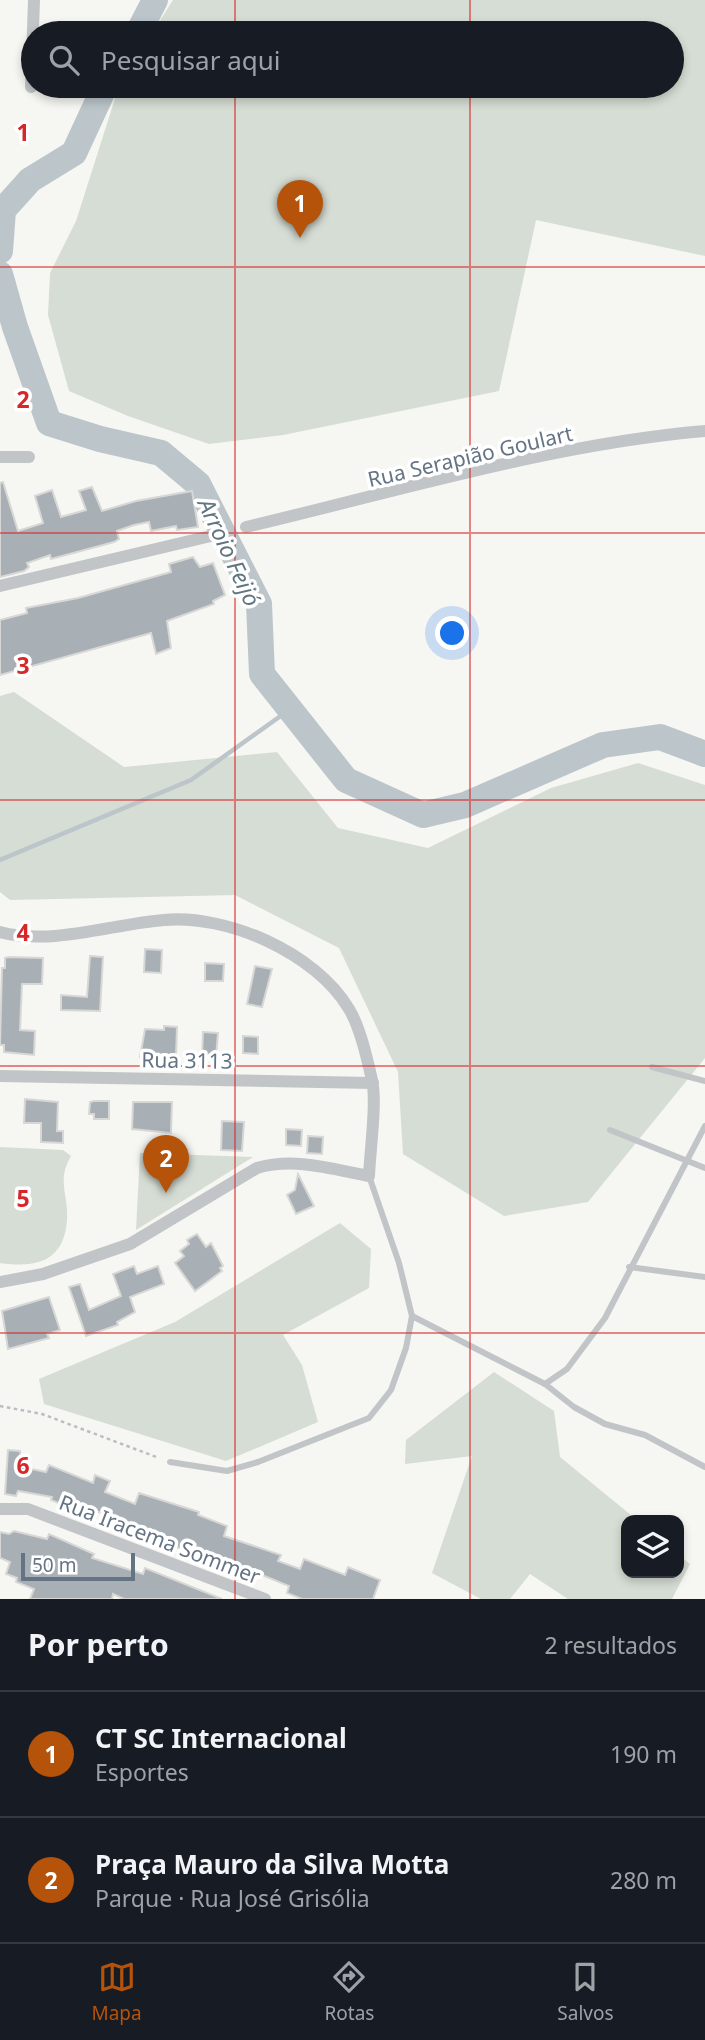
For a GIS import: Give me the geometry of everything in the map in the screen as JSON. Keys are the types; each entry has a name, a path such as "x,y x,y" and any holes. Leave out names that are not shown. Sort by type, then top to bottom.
{"street":[{"path":"33,21 34,0"},
{"name":"Rua Serapião Goulart","path":"246,527 533,459 671,434 705,431"},
{"path":"0,457 29,457"},
{"path":"0,586 215,535"},
{"path":"0,932 42,935 111,930 182,919 255,935 279,946 325,979 350,1009 373,1083 369,1175 295,1163 266,1165 130,1244 43,1274 0,1282"},
{"name":"Rua 3113","path":"0,1076 373,1083"},
{"name":"Rua Iracema Sommer","path":"0,1509 29,1509 265,1599"}],"lane":[{"path":"652,1067 705,1081"},
{"path":"545,1384 568,1369 605,1318 629,1267 705,1126"},
{"path":"610,1130 705,1168"},
{"path":"170,1462 227,1471 312,1442 369,1418 391,1390 407,1348 412,1316 399,1263 369,1175"},
{"path":"629,1267 705,1277"},
{"path":"412,1316 545,1384 573,1407 605,1424 645,1435 705,1467"}],"path":[{"path":"0,1406 43,1414 170,1462"}],"shaded area":[{"path":"173,0 705,0 705,256 536,220 499,391 283,435 209,444 128,416 69,391 48,315 50,273 76,221 115,98 684,98 684,21 160,21"},
{"path":"14,692 124,767 277,752 338,828 428,848 551,788 638,763 705,785 705,1058 588,1202 504,1216 403,1154 398,1072 339,948 235,895 10,900 0,892 0,696"},
{"path":"0,1147 63,1150 71,1156 64,1173 67,1211 65,1234 54,1253 36,1263 0,1263"},
{"path":"140,1153 253,1157 136,1230"},
{"path":"340,1223 371,1249 369,1288 283,1335 302,1365 318,1422 226,1461 44,1404 39,1379 175,1322"},
{"path":"494,1372 554,1411 560,1457 631,1515 621,1515 621,1578 683,1578 672,1599 568,1599 530,1574 510,1599 481,1599 432,1573 472,1456 405,1464 406,1440"},
{"path":"684,1559 690,1564 684,1576"}],"building":[{"path":"3,482 18,531 43,523 35,496 52,490 61,517 86,510 79,491 92,487 102,511 136,501 192,491 198,527 177,530 176,526 151,531 149,522 134,525 117,531 119,539 114,542 51,559 50,555 27,563 29,567 24,571 0,577 0,483"},
{"path":"193,557 200,567 213,563 225,595 213,601 214,604 167,621 171,648 156,654 151,633 0,675 0,620 27,613 26,608 78,598 171,572 169,564"},
{"path":"145,949 162,950 161,973 144,972"},
{"path":"90,956 103,957 100,1011 61,1010 61,995 87,997"},
{"path":"5,958 43,958 42,984 22,984 20,1030 35,1031 34,1055 4,1052 4,1045 0,1045 2,968 5,968"},
{"path":"205,963 224,964 223,981 205,981"},
{"path":"255,966 272,969 262,1007 247,1004"},
{"path":"164,1026 177,1027 176,1056 140,1057 145,1029 164,1030"},
{"path":"203,1032 218,1033 216,1057 202,1056"},
{"path":"243,1036 258,1037 258,1054 243,1053"},
{"path":"25,1099 58,1102 57,1131 63,1131 63,1143 41,1142 41,1123 24,1123"},
{"path":"109,1101 109,1119 94,1119 94,1114 89,1114 90,1102"},
{"path":"133,1102 172,1102 171,1133 132,1129"},
{"path":"222,1121 244,1122 242,1151 221,1150"},
{"path":"286,1129 302,1130 301,1146 286,1145"},
{"path":"308,1136 323,1137 322,1154 307,1153"},
{"path":"298,1174 314,1206 296,1214 287,1195 295,1190"},
{"path":"197,1234 206,1247 211,1243 223,1266 220,1268 222,1271 195,1291 175,1263 184,1256 180,1251 189,1244 187,1240"},
{"path":"134,1266 137,1274 158,1266 164,1284 130,1297 135,1312 117,1322 118,1325 86,1336 69,1287 80,1284 89,1310 121,1296 113,1274"},
{"path":"49,1297 60,1330 47,1334 49,1338 8,1349 2,1311"},
{"path":"8,1450 20,1451 22,1467 46,1472 49,1465 93,1483 95,1475 110,1481 105,1492 135,1504 139,1493 199,1512 198,1515 227,1526 224,1536 281,1555 278,1561 300,1569 304,1559 345,1575 348,1567 380,1580 373,1599 302,1599 287,1593 289,1586 228,1561 216,1557 213,1565 191,1557 192,1553 166,1543 165,1547 139,1536 143,1528 110,1515 79,1507 78,1511 51,1500 52,1497 18,1491 16,1496 5,1494"},
{"path":"14,1531 47,1539 49,1534 94,1554 92,1558 143,1574 145,1568 222,1599 124,1599 113,1594 112,1599 30,1599 34,1589 16,1582 17,1578 6,1574 10,1562 0,1558 0,1532 9,1534"}],"waterway":[{"name":"Arroio Feijó","path":"144,21 155,0"},
{"name":"Arroio Feijó","path":"0,251 3,210 30,180 74,153 99,98"},
{"name":"Arroio Feijó","path":"0,274 15,327 49,423 100,439 161,453 198,484 259,604 262,674 346,780 423,815 465,805 603,745 660,737 705,754"},
{"path":"0,860 191,780 289,710"}],"place":[{"name":"CT SC Internacional","path":"300,238"},
{"name":"Praça Mauro da Silva Motta","path":"166,1193"}]}
